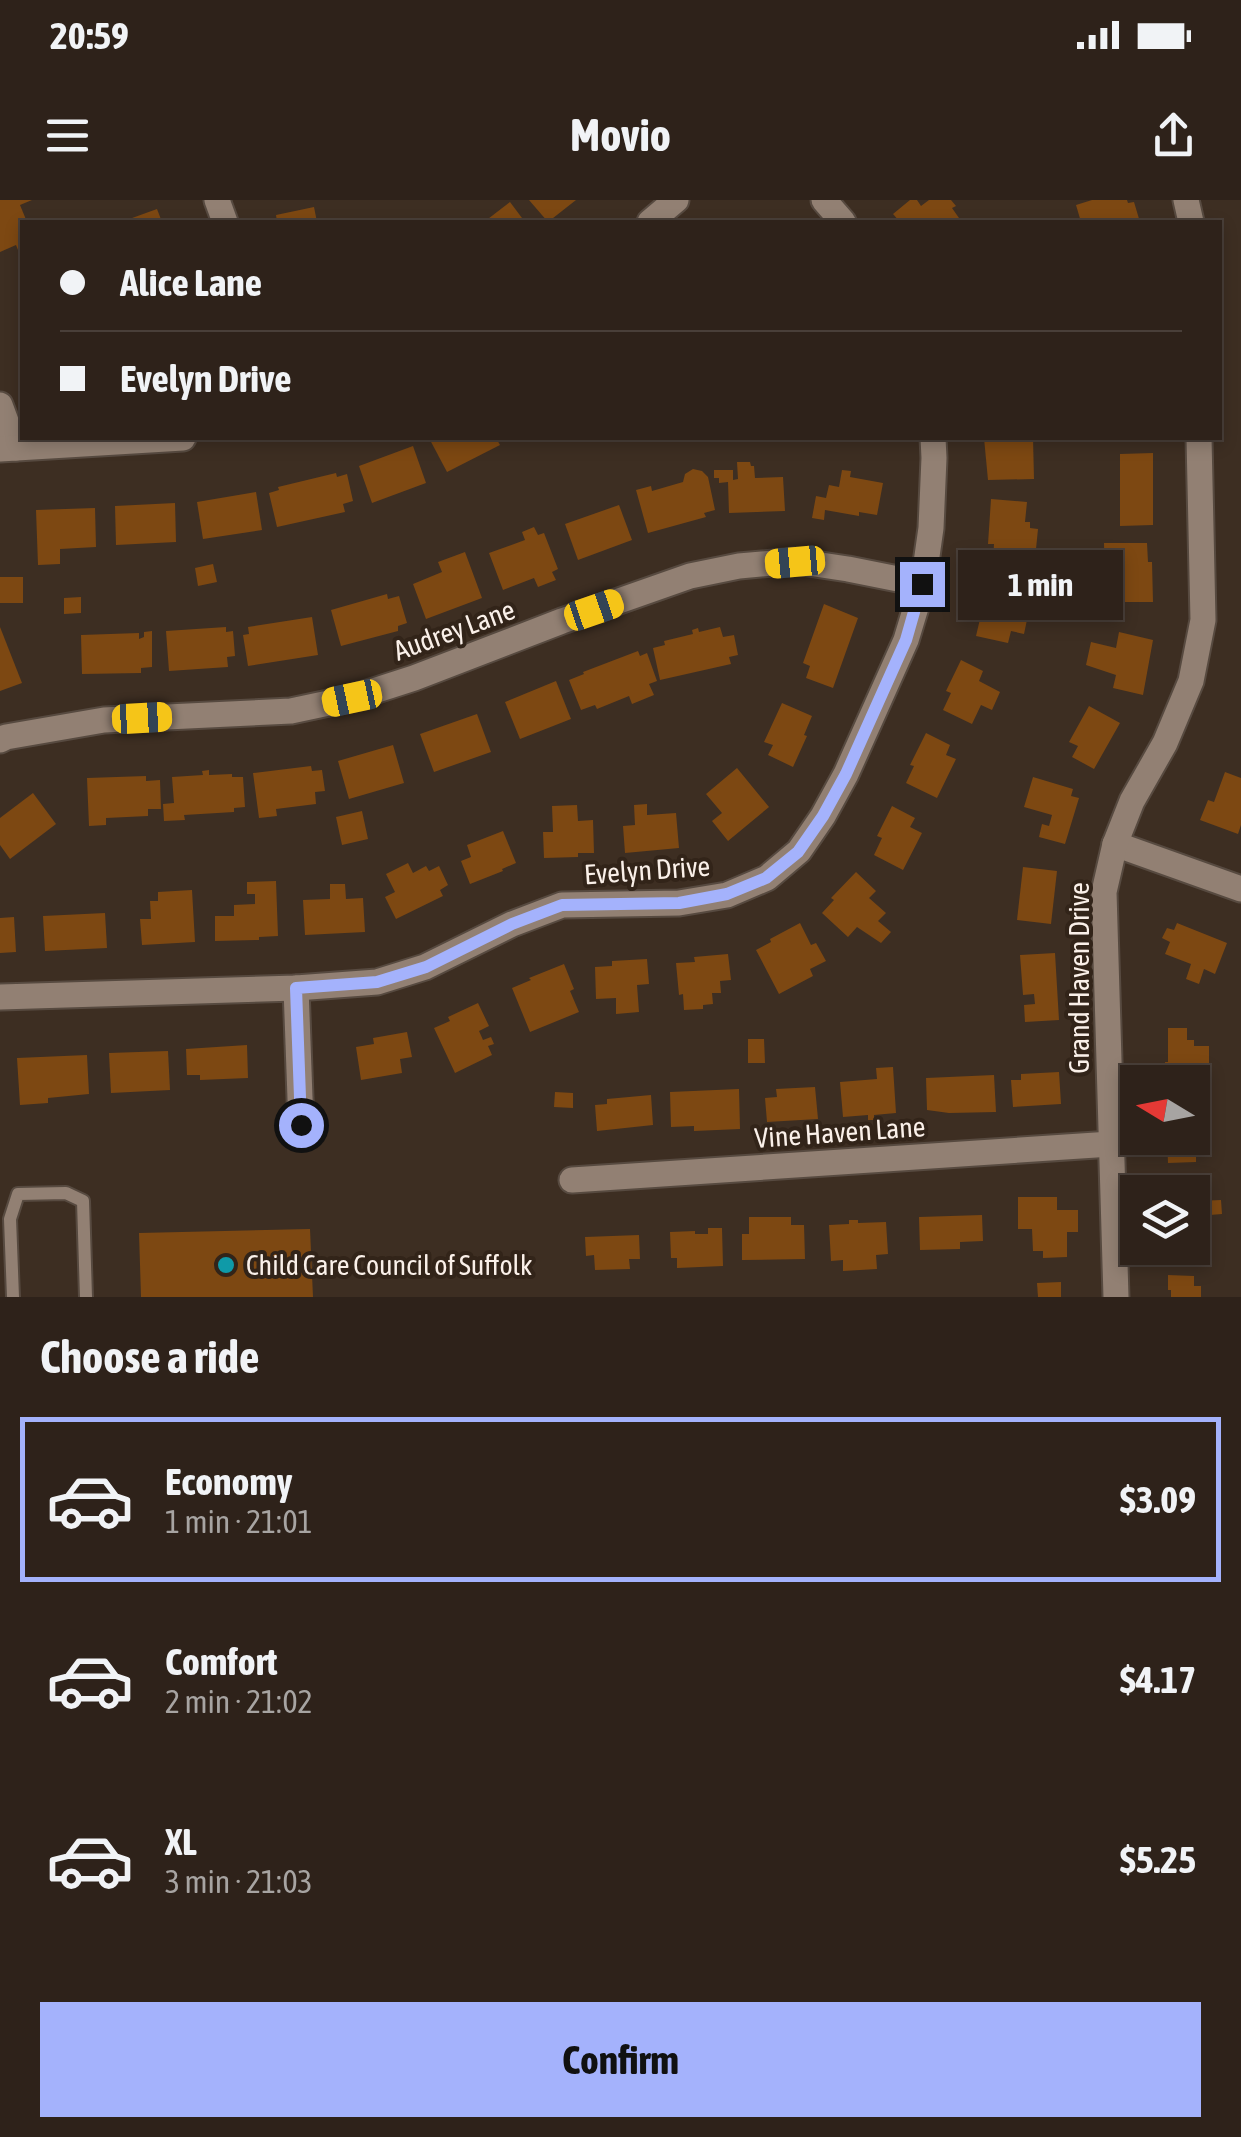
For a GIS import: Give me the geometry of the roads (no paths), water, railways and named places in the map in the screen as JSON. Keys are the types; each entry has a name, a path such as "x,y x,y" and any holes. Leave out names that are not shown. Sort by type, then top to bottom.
{"street":[{"path":"652,220 676,200"},
{"path":"824,200 841,220"},
{"path":"0,404 8,448 148,440"},
{"name":"Evelyn Drive","path":"0,998 377,982 426,967 512,924 562,905 679,903 727,894 766,878 798,852 823,816 906,640 922,584 931,528 932,440"},
{"name":"Grand Haven Drive","path":"1116,1297 1104,892 1115,844 1132,801 1165,744 1191,680 1203,620 1199,440"},
{"name":"Audrey Lane","path":"0,740 104,720 292,711 352,698 690,576 739,566 795,562 922,584"},
{"path":"1115,844 1241,889"},
{"path":"296,988 301,1125"},
{"name":"Vine Haven Lane","path":"572,1180 1111,1144"}],"lane":[{"path":"13,1297 10,1220 18,1194 66,1194 83,1200 86,1297"}],"place":[{"name":"Child Care Council of Suffolk","path":"226,1265"}]}
